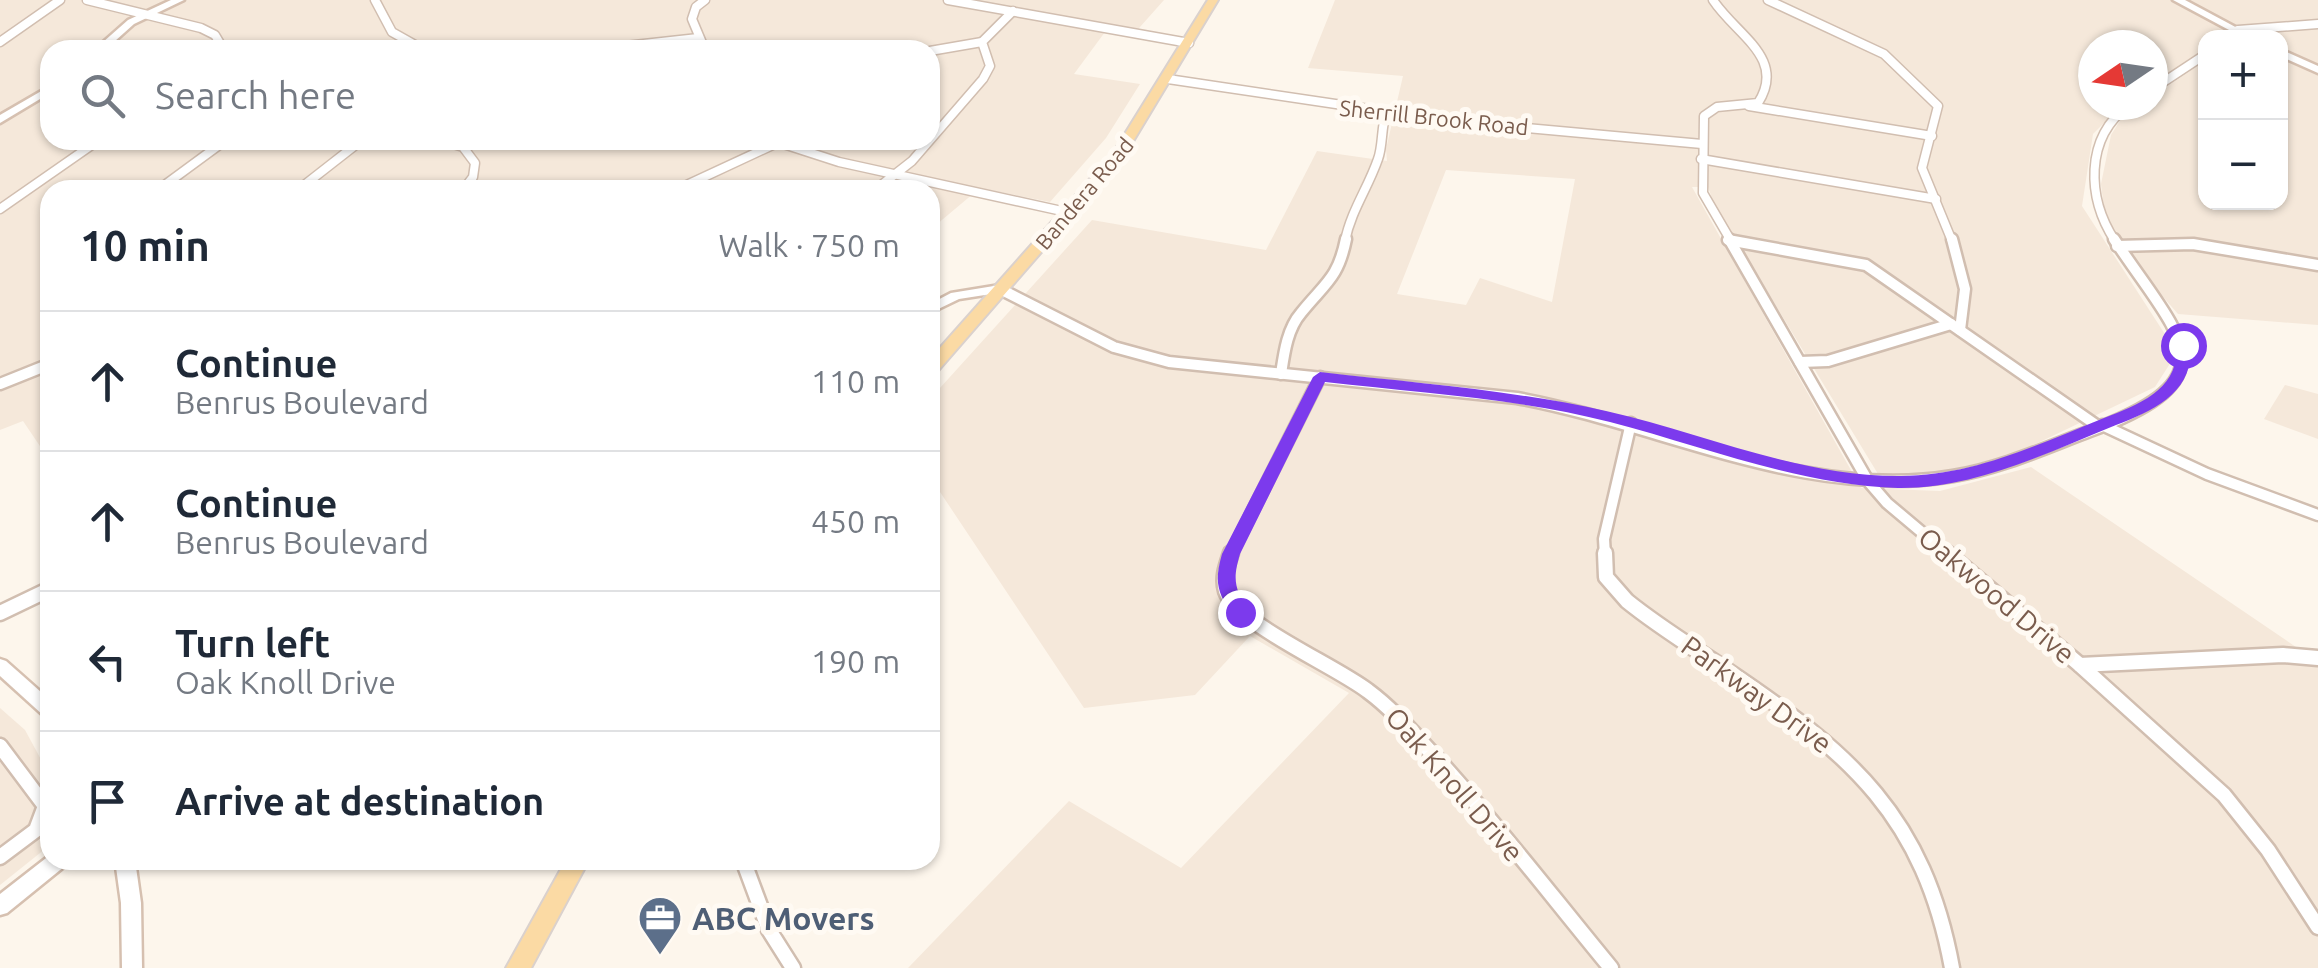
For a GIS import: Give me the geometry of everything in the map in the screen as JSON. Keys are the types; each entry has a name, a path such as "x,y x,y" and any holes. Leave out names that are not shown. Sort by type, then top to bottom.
{"main road":[{"name":"Bandera Road","path":"940,358 1071,213 1126,144 1214,0"},
{"path":"518,968 572,870"}],"street":[{"path":"0,42 60,0"},
{"path":"87,0 201,28 218,40"},
{"path":"110,40 124,27 179,0"},
{"path":"376,0 378,13 392,32 406,40"},
{"path":"680,40 698,38 692,19 696,7 705,0"},
{"path":"948,0 1189,43"},
{"path":"1713,0 1752,42 1764,64 1763,98 1743,106"},
{"path":"1768,0 1876,50 1900,66 1938,106 1922,168 1954,236 1965,309 1956,327 1828,361 1800,362"},
{"path":"2178,0 2231,30"},
{"path":"940,49 982,42 1013,11"},
{"path":"2263,30 2318,24"},
{"path":"940,126 987,72 989,61 982,42"},
{"path":"2288,56 2318,70"},
{"path":"2168,80 2198,59"},
{"name":"Sherrill Brook Road","path":"1168,80 1386,113 1702,144"},
{"path":"0,120 40,95"},
{"path":"1743,106 1932,136"},
{"name":"Oakwood Drive","path":"1743,106 1711,109 1704,116 1703,194 1868,480 1887,503 2080,665 2224,795 2268,850 2318,927"},
{"path":"1281,374 1285,346 1298,315 1328,287 1341,264 1349,222 1380,156 1378,140 1386,113"},
{"path":"940,304 956,296 1000,289 1032,301 1088,336 1131,353 1181,365 1521,399 1631,423 1778,466 1868,480 1899,482 1970,474 2018,460 2166,394 2185,364 2179,335 2118,246 2096,206 2097,147 2101,132 2114,120"},
{"path":"42,180 85,150"},
{"path":"172,180 212,150"},
{"path":"311,180 349,150"},
{"path":"461,150 470,154 475,167 468,180"},
{"path":"696,180 758,150"},
{"path":"800,150 925,180"},
{"path":"890,180 920,150"},
{"path":"1701,159 1936,199"},
{"path":"0,209 40,181"},
{"path":"940,183 1071,213"},
{"path":"1728,240 1866,265 2101,426 2204,473 2318,516"},
{"path":"2118,246 2176,241 2318,265"},
{"path":"0,384 40,368"},
{"name":"Oak Knoll Drive","path":"1320,377 1231,554 1224,577 1226,592 1240,612 1263,629 1339,669 1404,722 1611,968"},
{"name":"Parkway Drive","path":"1631,423 1604,539 1606,577 1637,609 1821,736 1867,780 1904,827 1923,866 1932,886 1952,968"},
{"path":"0,614 40,594"},
{"path":"2080,665 2283,655 2318,658"},
{"path":"0,666 40,702"},
{"path":"0,746 40,799"},
{"path":"0,857 40,823"},
{"path":"0,906 45,870"},
{"path":"127,870 132,968"},
{"path":"746,870 760,914 776,946 793,968"}],"shaded area":[{"path":"0,0 1164,0 1132,36 1105,32 1074,74 1140,84 1106,138 1050,202 980,188 940,222 940,180 40,180 40,446 23,421 0,430"},
{"path":"1335,0 2318,0 2318,66 2288,51 2288,30 2198,30 2198,55 2168,75 2168,30 2078,30 2078,120 2107,120 2093,134 2082,206 2170,342 2171,362 2155,387 2015,454 1933,474 1878,474 1714,204 1708,187 1692,187 1861,488 1940,491 2031,467 2318,662 2318,968 908,968 1069,801 1181,868 1349,693 1250,636 1195,695 1084,708 940,492 940,388 1092,220 1266,250 1317,151 1387,161 1386,149 1403,76 1308,68","holes":["1446,170 1575,179 1552,302 1480,278 1466,305 1397,294"]},
{"path":"2288,59 2318,74 2318,325 2178,314 2137,267 2105,217 2101,184 2111,135 2120,120 2168,120 2168,86 2198,66 2198,210 2288,210"},
{"path":"2285,385 2318,394 2318,439 2264,419"},
{"path":"0,708 25,730 40,758 40,853 0,885"}],"place":[{"name":"ABC Movers","path":"660,956"}],"route":[{"path":"1240,612 1226,592 1224,577 1231,554 1320,377 1521,399 1609,417 1778,466 1899,482 1934,480 2004,465 2126,416 2166,394 2178,380 2185,364 2183,345"}]}
